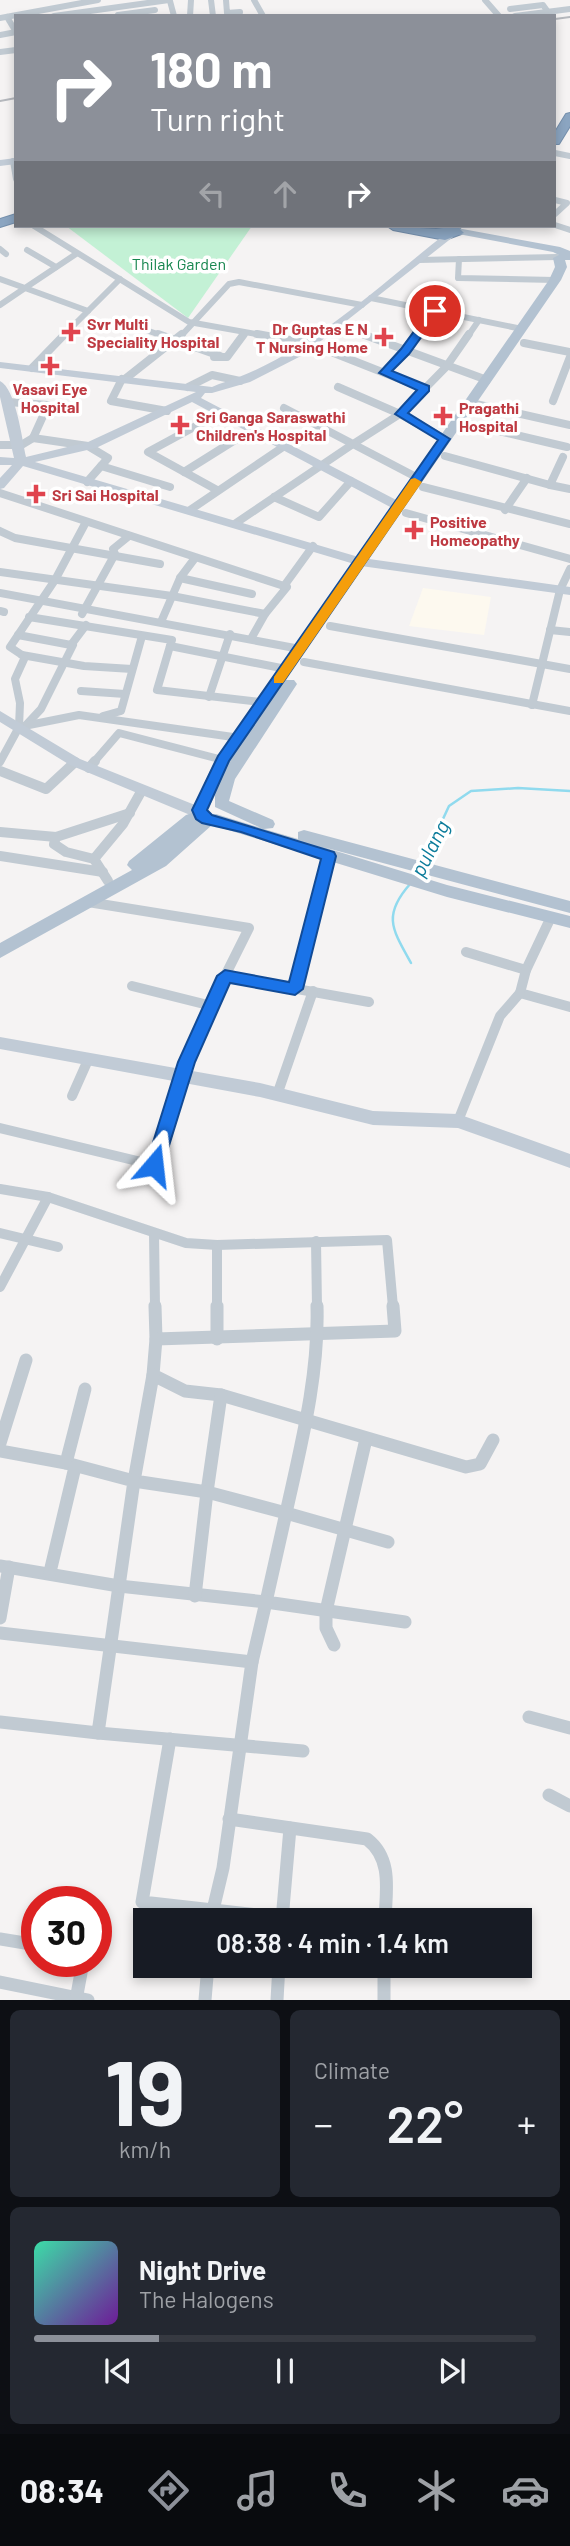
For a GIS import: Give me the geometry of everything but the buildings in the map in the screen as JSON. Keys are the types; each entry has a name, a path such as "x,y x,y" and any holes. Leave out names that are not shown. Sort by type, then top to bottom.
{"highway":[{"path":"556,150 570,116"},
{"path":"412,228 450,232"}],"main road":[{"path":"450,232 564,257"},
{"path":"0,951 160,862 207,814 223,760 269,703 402,510 444,439 476,404 523,336 555,280 564,257"},
{"path":"420,483 445,456 468,424 487,380 523,336 564,257"},
{"path":"0,939 105,876 150,855 207,814 226,815 223,804 228,778 286,670 330,626 366,562"},
{"path":"223,804 289,832 379,864 449,883 570,922"},
{"path":"207,814 329,856 379,864"},
{"path":"449,883 570,907"}],"street":[{"path":"47,0 48,8"},
{"path":"28,14 98,0"},
{"path":"63,14 119,2 170,0"},
{"path":"226,0 227,13 241,14"},
{"path":"233,0 241,14"},
{"path":"485,0 497,14"},
{"path":"543,2 548,12"},
{"path":"514,14 510,9 543,2 570,2"},
{"path":"532,14 570,9"},
{"path":"125,14 155,10"},
{"path":"0,163 14,161"},
{"path":"556,200 567,203 556,214"},
{"path":"562,228 570,220"},
{"path":"37,228 192,323 312,344 425,388"},
{"path":"190,393 240,381 283,364 419,260 450,232"},
{"path":"27,250 56,267"},
{"path":"0,305 76,254"},
{"path":"419,260 564,257"},
{"path":"459,259 458,278 555,280"},
{"path":"1,279 88,311"},
{"path":"32,368 120,279"},
{"path":"167,411 111,401 123,379 176,341 225,286 234,283 435,311 479,320 523,336 570,354 567,379 553,401"},
{"path":"385,373 435,311"},
{"path":"236,523 400,414 446,367 479,320"},
{"path":"126,323 227,357 244,334"},
{"path":"336,325 487,380"},
{"path":"211,358 220,356"},
{"path":"0,365 123,379 190,393 220,413 402,510 570,559"},
{"path":"0,485 22,462 88,446 167,411 190,393 202,376 212,374 240,381"},
{"path":"338,387 400,414 444,439"},
{"path":"3,392 48,405 33,438"},
{"path":"3,392 22,462"},
{"path":"476,404 570,425"},
{"path":"284,408 420,483 505,510 570,524"},
{"path":"217,489 148,452 220,413"},
{"path":"468,424 568,443 566,458 550,485"},
{"path":"184,472 251,430"},
{"path":"0,445 18,446 33,438 88,446 108,458 87,482"},
{"path":"190,510 217,489 283,447"},
{"path":"445,456 570,489"},
{"path":"0,461 22,462 366,562 565,591"},
{"path":"101,466 170,487"},
{"path":"505,510 527,478"},
{"path":"274,497 319,517 351,481"},
{"path":"0,493 284,586"},
{"path":"86,522 55,580 10,647 22,655 65,663 132,669"},
{"path":"0,531 15,538 160,564"},
{"path":"115,554 113,548 129,536"},
{"path":"284,586 313,546"},
{"path":"0,762 23,726 41,709 83,624 85,608 95,586 115,554"},
{"path":"161,622 180,578 195,558"},
{"path":"532,705 550,629 565,591 570,569"},
{"path":"0,572 172,596 265,614"},
{"path":"180,578 252,594"},
{"path":"252,638 265,614 287,587 284,586"},
{"path":"0,593 39,603 85,608 252,638 302,655 532,705 570,710"},
{"path":"29,617 142,636 286,670"},
{"path":"179,625 157,690 269,703"},
{"path":"330,626 570,669"},
{"path":"550,629 570,632"},
{"path":"209,697 230,634"},
{"path":"18,635 72,645"},
{"path":"97,718 121,711 142,636"},
{"path":"22,655 25,657 15,679 23,726"},
{"path":"81,691 125,694"},
{"path":"23,726 79,715 240,738"},
{"path":"0,716 23,726 75,762 207,814"},
{"path":"89,768 119,733 223,760"},
{"path":"0,771 46,789 75,762"},
{"path":"94,859 130,813 142,790"},
{"path":"0,832 57,837 130,813"},
{"path":"57,837 54,844 66,852 94,859 105,876"},
{"path":"0,856 105,876"},
{"path":"295,989 329,856"},
{"path":"0,1128 154,1165 182,1076 249,928 88,902"},
{"path":"458,1121 500,1016 520,993 526,970 551,917"},
{"path":"466,952 526,970"},
{"path":"225,976 369,1002"},
{"path":"132,986 212,1006"},
{"path":"277,1095 313,991"},
{"path":"520,993 570,1007"},
{"path":"0,1043 277,1095 373,1118 458,1121 570,1161"},
{"path":"72,1096 88,1059"},
{"path":"0,1189 48,1197 186,1243 217,1245 387,1240 395,1331 318,1336 156,1339"},
{"path":"0,1287 4,1266 26,1239 48,1197"},
{"path":"0,1233 58,1247"},
{"path":"98,1733 134,1482 153,1375 156,1339 154,1233"},
{"path":"213,1908 252,1662 306,1421 318,1336 316,1241"},
{"path":"217,1245 217,1339"},
{"path":"0,1443 26,1360"},
{"path":"153,1375 185,1391 221,1395 466,1466 480,1464 493,1440"},
{"path":"50,1572 85,1389"},
{"path":"195,1596 221,1395"},
{"path":"334,1645 326,1628 326,1611 366,1438"},
{"path":"0,1451 71,1465 134,1482 207,1492 388,1542"},
{"path":"0,1618 5,1567 50,1572 119,1586 266,1602 405,1622"},
{"path":"0,1633 252,1662"},
{"path":"529,1717 570,1728"},
{"path":"0,1722 303,1751"},
{"path":"170,1740 142,1902 174,1908"},
{"path":"549,1795 570,1806"},
{"path":"229,1819 367,1839 378,1845 386,1864 385,1908"},
{"path":"283,1908 290,1828"},
{"path":"0,1939 21,1942"},
{"path":"0,1982 80,2000 82,1977"},
{"path":"205,2000 207,1978"},
{"path":"277,2000 278,1978"},
{"path":"384,1978 384,2000"}],"shaded area":[{"path":"423,588 491,597 484,635 409,626"}],"green space":[{"name":"Thilak Garden","path":"69,228 251,228 188,318"}],"waterway":[{"name":"pulang","path":"423,862 449,806 471,791 518,788 570,791"},
{"name":"pulang","path":"411,883 393,913 395,931 411,963"}],"railway":[{"path":"556,19 570,17"},
{"path":"0,101 14,98"}],"slow traffic":[{"path":"279,680 415,482"}],"place":[{"name":"Svr Multi Speciality Hospital","path":"71,332"},
{"name":"Dr Guptas E N T Nursing Home","path":"384,337"},
{"name":"Vasavi Eye Hospital","path":"50,366"},
{"name":"Pragathi Hospital","path":"443,416"},
{"name":"Sri Ganga Saraswathi Children's Hospital","path":"180,425"},
{"name":"Sri Sai Hospital","path":"36,494"},
{"name":"Positive Homeopathy","path":"414,530"}],"route":[{"path":"154,1165 186,1062 225,976 295,989 329,856 216,820 207,820 201,816 200,810 223,760 444,439 400,414 425,388 385,373 435,311"}]}
